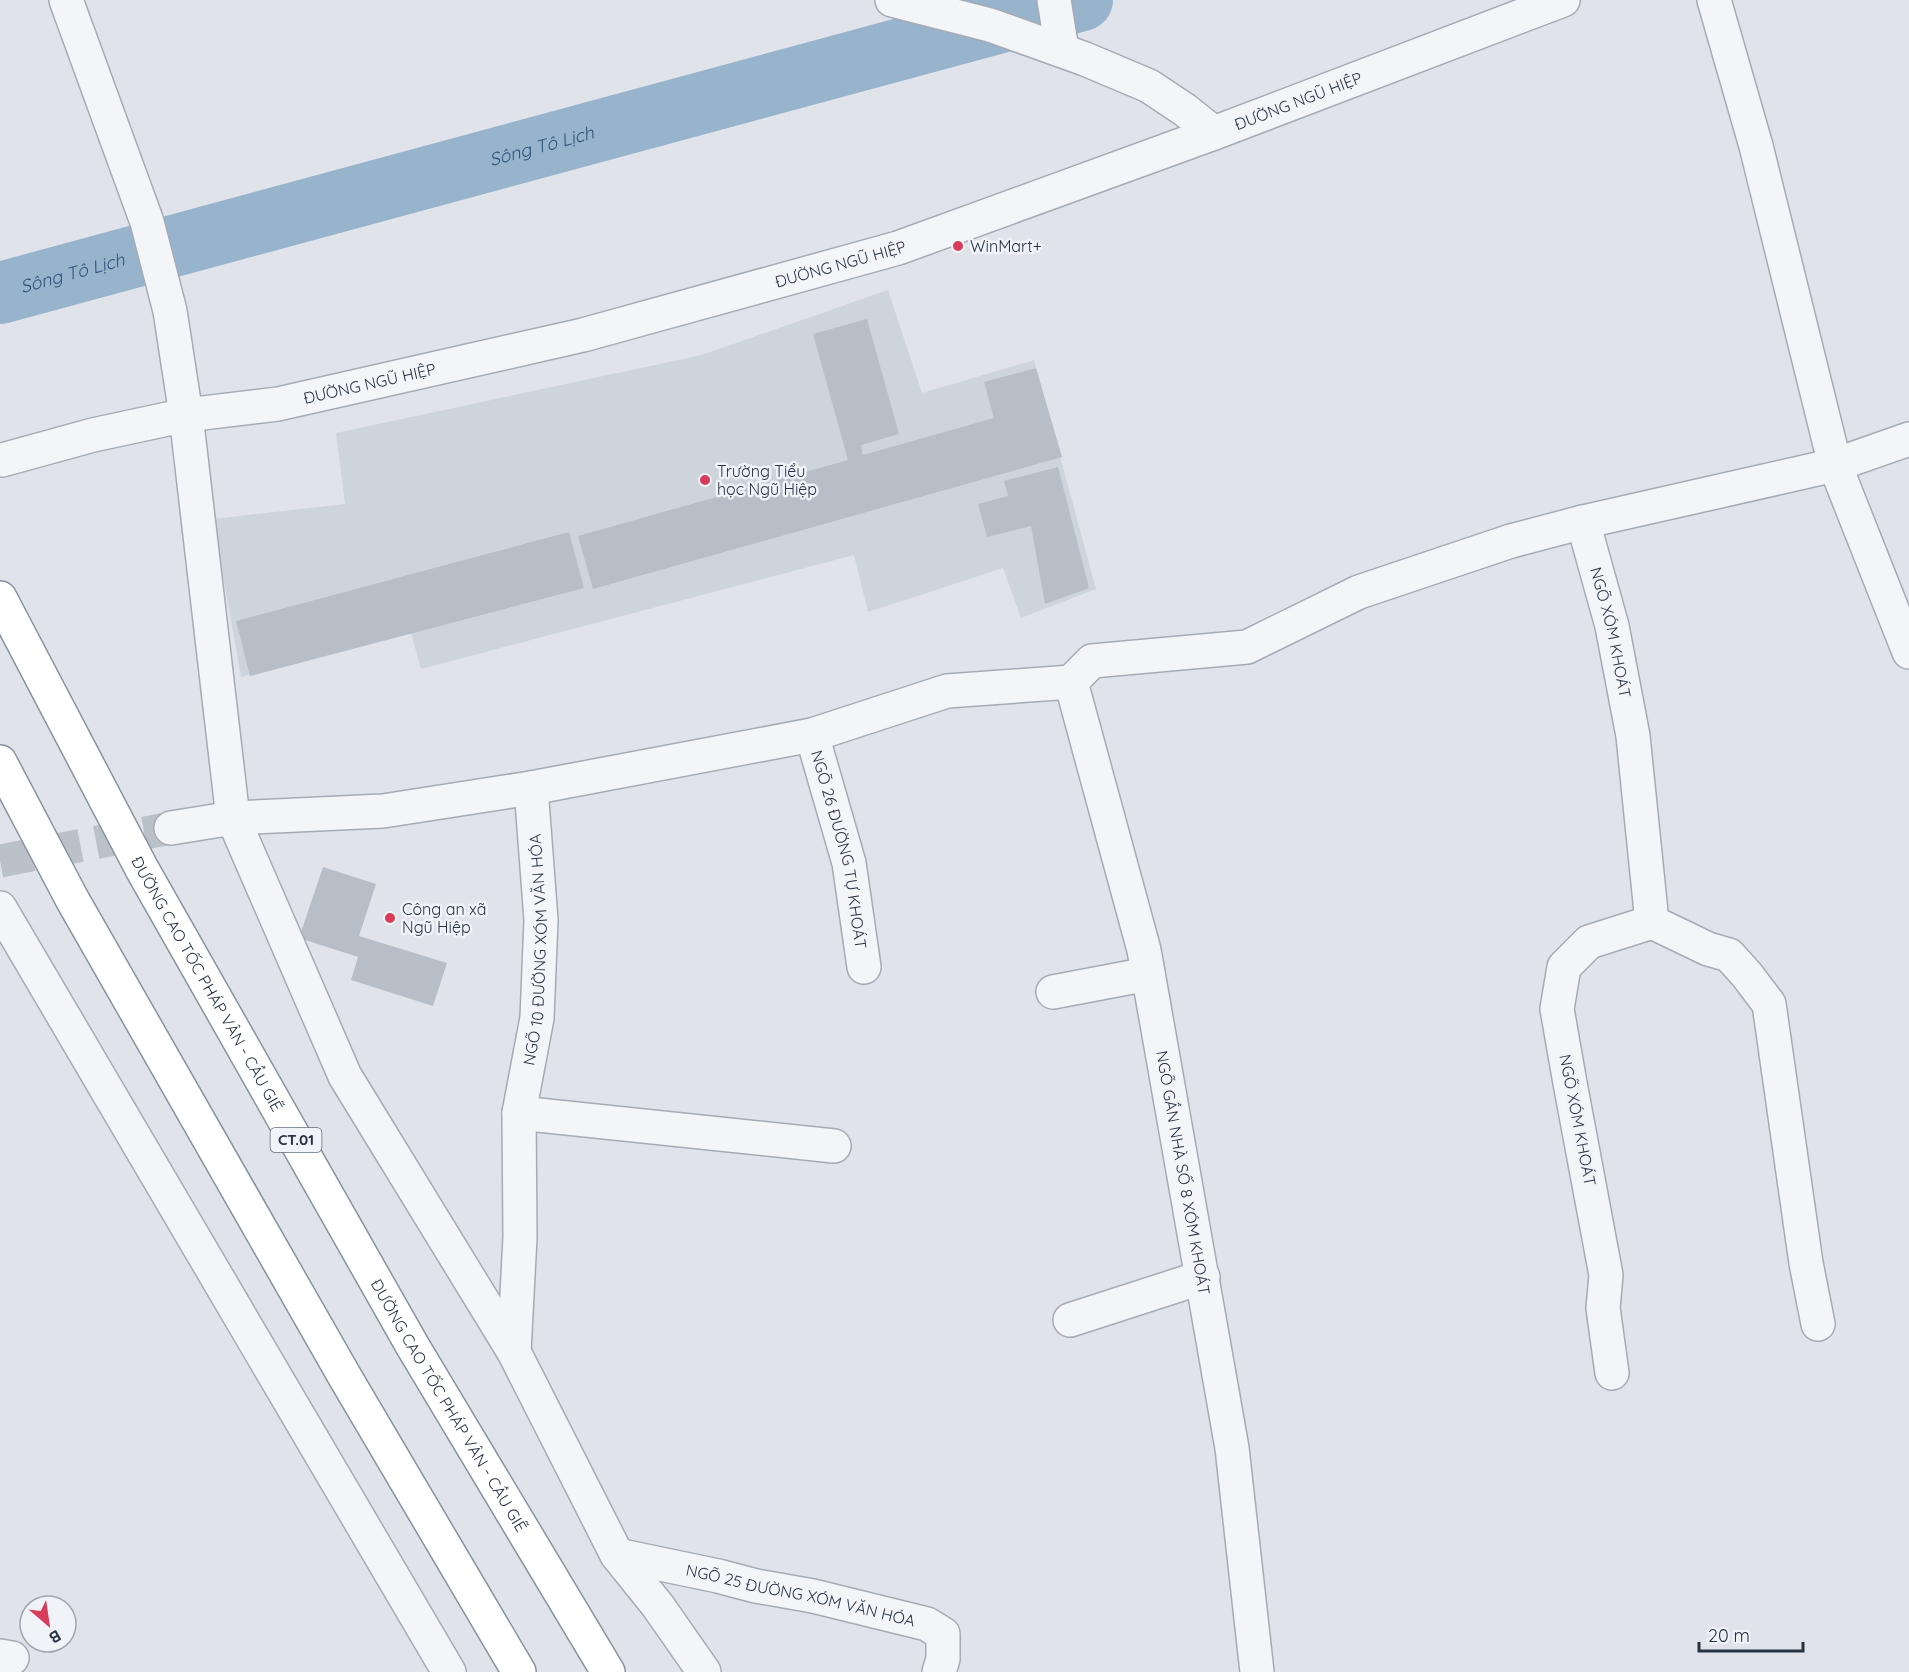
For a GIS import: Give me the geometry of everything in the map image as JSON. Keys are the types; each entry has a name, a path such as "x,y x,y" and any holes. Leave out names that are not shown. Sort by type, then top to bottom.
{"highway":[{"name":"ĐƯỜNG CAO TỐC PHÁP VÂN - CẦU GIẼ","path":"0,598 142,869 394,1314 608,1672"},
{"path":"0,762 72,899 345,1377 519,1672"}],"street":[{"path":"66,0 147,222 170,311 186,415 233,818 345,1076 514,1352 617,1555 658,1606 704,1672"},
{"path":"892,0 975,9 1008,32 1149,86 1214,133"},
{"path":"1054,0 1073,55"},
{"name":"ĐƯỜNG NGŨ HIỆP","path":"1,449 93,435 186,415 278,404 583,335 898,248 1214,133 1563,0"},
{"path":"1714,0 1756,146 1835,465 1909,652"},
{"path":"171,828 233,818 382,811 531,788 812,735 948,691 1071,682 1092,661 1247,647 1359,592 1511,541 1583,522 1835,465 1909,439"},
{"name":"NGÕ XÓM KHOÁT","path":"1583,522 1612,626 1633,736 1652,922 1589,942 1564,967 1557,1009 1606,1275 1603,1308 1612,1374"},
{"name":"NGÕ GẦN NHÀ SỐ 8 XÓM KHOÁT","path":"1071,682 1144,950 1232,1448 1257,1672"},
{"name":"NGÕ 26 ĐƯỜNG TỰ KHOÁT","path":"812,735 849,863 864,967"},
{"name":"NGÕ 10 ĐƯỜNG XÓM VĂN HÓA","path":"514,1352 520,1237 519,1113 537,1018 541,921 531,788"},
{"path":"0,908 449,1672"},
{"path":"1652,922 1708,949 1729,955 1769,1004 1806,1263 1818,1324"},
{"path":"1053,992 1148,974"},
{"path":"519,1113 834,1146"},
{"path":"1070,1320 1203,1277"},
{"name":"NGÕ 25 ĐƯỜNG XÓM VĂN HÓA","path":"617,1555 756,1586 813,1596 927,1624 943,1634 943,1659 939,1672"}],"shaded area":[{"name":"Trường Tiểu học Ngũ Hiệp","path":"888,290 922,393 1034,360 1096,589 1021,618 1003,568 868,612 854,555 421,669 411,633 241,677 213,519 345,504 336,433 702,355"}],"building":[{"path":"867,319 899,434 861,445 863,455 994,418 984,382 1036,368 1062,457 593,589 578,536 848,460 813,334"},
{"path":"1058,467 1089,588 1045,604 1031,526 987,537 978,504 1008,496 1004,481"},
{"path":"569,532 584,588 250,676 236,621"},
{"path":"323,867 376,884 359,936 447,963 433,1006 351,980 358,957 299,938"}],"waterway":[{"name":"Sông Tô Lịch","path":"0,293 1082,0"}],"tunnel":[{"path":"0,861 171,828"}],"place":[{"name":"WinMart+","path":"958,246"},
{"name":"Trường Tiểu học Ngũ Hiệp","path":"705,480"},
{"name":"Công an xã Ngũ Hiệp","path":"390,918"}]}
